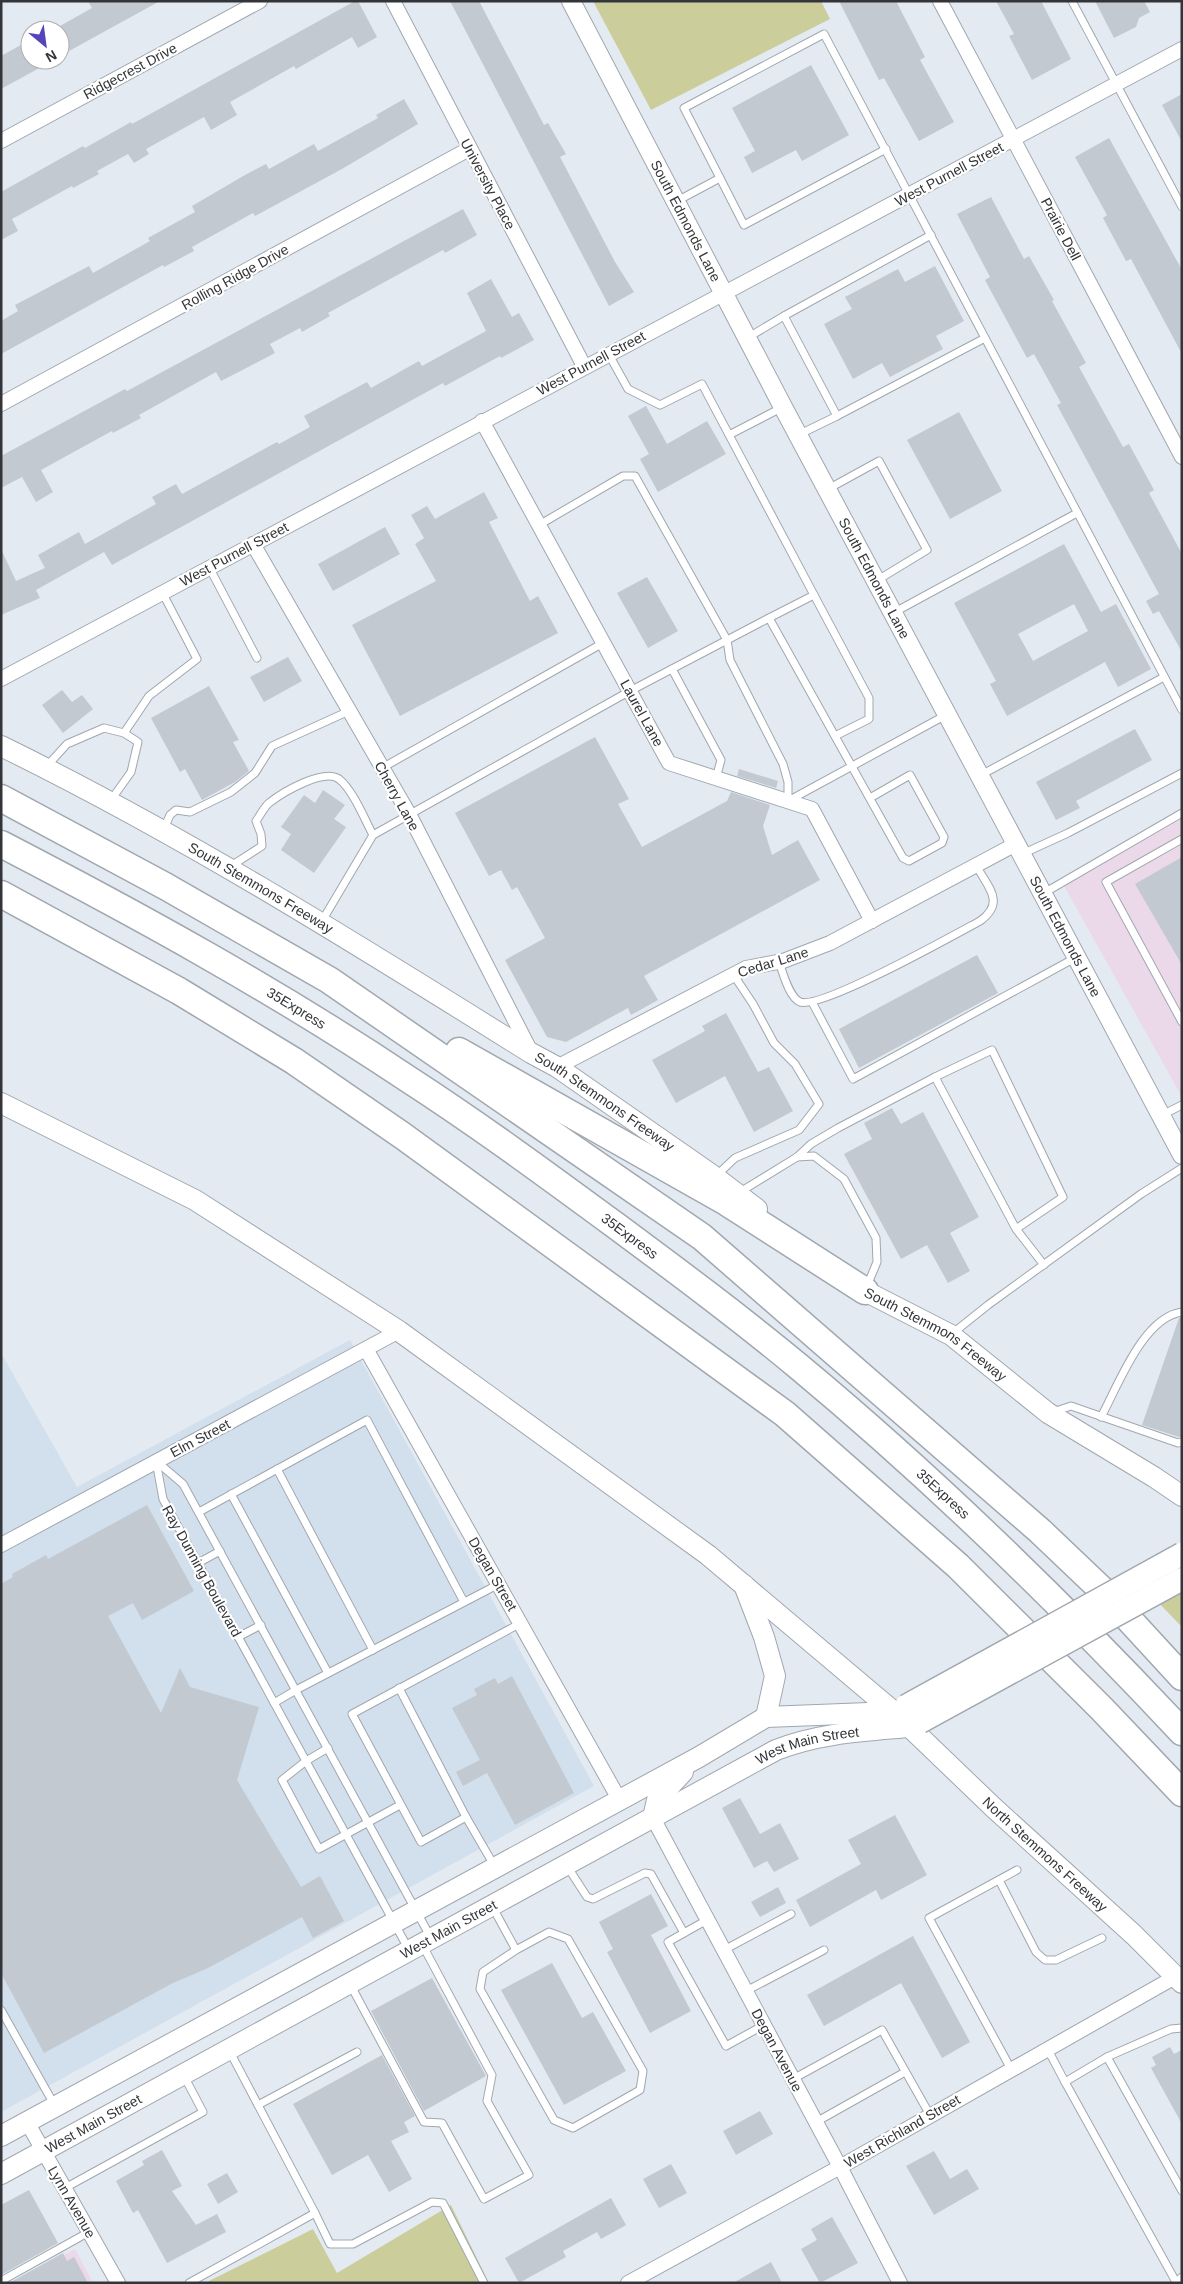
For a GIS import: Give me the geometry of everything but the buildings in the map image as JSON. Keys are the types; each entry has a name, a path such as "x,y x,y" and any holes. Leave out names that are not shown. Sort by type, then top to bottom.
{"highway":[{"path":"1,798 166,886 329,980 732,1198 865,1291"},
{"name":"35Express","path":"1,844 182,942 296,1008 407,1078 514,1151 697,1285 798,1366 897,1451 1128,1674 1182,1732"},
{"path":"1,894 179,991 294,1061 402,1136 785,1414 958,1566 1101,1708 1182,1793"},
{"path":"329,980 702,1238 1040,1531 1102,1590 1182,1677"}],"main road":[{"name":"South Stemmons Freeway","path":"1,746 46,768 163,832 322,922 531,1053 557,1067 715,1177 732,1198"},
{"path":"1,1103 195,1200 399,1331 708,1555 907,1717"},
{"name":"South Stemmons Freeway","path":"865,1291 951,1335 1048,1413 1182,1496"},
{"name":"West Main Street","path":"1,2136 699,1757 766,1717 907,1717 1182,1554"},
{"name":"West Main Street","path":"1,2174 786,1746 804,1740 848,1732 907,1717 1182,1579"},
{"path":"744,1583 775,1676 766,1717"},
{"name":"North Stemmons Freeway","path":"907,1717 994,1808 1134,1935 1178,1980"},
{"path":"653,1818 657,1800 674,1780 699,1757"}],"street":[{"name":"Ridgecrest Drive","path":"1,141 260,1"},
{"name":"University Place","path":"393,1 584,366"},
{"name":"South Edmonds Lane","path":"570,1 746,338 1182,1155"},
{"name":"Prairie Dell","path":"940,1 1182,457"},
{"name":"West Purnell Street","path":"1,679 584,366 1182,49"},
{"name":"Rolling Ridge Drive","path":"1,404 470,149"},
{"name":"Laurel Lane","path":"482,421 669,763 812,809 872,921"},
{"name":"Cherry Lane","path":"253,544 409,814 531,1053"},
{"name":"Cedar Lane","path":"557,1067 733,974 746,968 779,962 830,943 976,865 1019,849"},
{"name":"Elm Street","path":"1,1545 399,1331"},
{"name":"Degan Street","path":"366,1349 620,1799"},
{"name":"Degan Avenue","path":"653,1818 900,2283"},
{"name":"West Richland Street","path":"628,2283 840,2167 1047,2048 1178,1980"},
{"name":"Lynn Avenue","path":"27,2122 118,2283"}],"lane":[{"path":"1072,1 1115,85 1182,207"},
{"path":"886,149 744,225 684,108 824,34 911,194 931,236 1182,710"},
{"path":"675,202 720,178"},
{"path":"746,338 931,236"},
{"path":"784,316 837,416"},
{"path":"798,435 986,338"},
{"path":"608,354 628,389 660,405 702,384 870,698 868,719 836,736"},
{"path":"729,435 783,407"},
{"path":"827,490 879,461 927,550 876,581"},
{"path":"540,525 623,476 635,476 727,640 730,660 783,764 788,782 788,801 947,715"},
{"path":"892,613 1077,513"},
{"path":"210,567 257,658"},
{"path":"124,733 149,696 197,659 162,592"},
{"path":"322,922 374,835 630,691 814,595"},
{"path":"769,618 903,858 909,861 942,843 944,837 910,775 870,798"},
{"path":"382,768 604,643"},
{"path":"672,669 721,760 716,778"},
{"path":"979,776 1164,677"},
{"path":"163,832 170,815 176,810 190,812 231,792 255,773 272,746 349,711"},
{"path":"46,768 67,744 75,740 104,728 124,733 138,742 131,772 110,803"},
{"path":"1019,849 1068,833 1182,773"},
{"path":"227,868 262,846 261,834 256,821 268,804 308,781 326,775 338,778 346,785 374,835"},
{"path":"1042,894 1182,813"},
{"path":"1182,839 1106,882 1182,1022"},
{"path":"779,962 791,991 798,1001 807,1004 830,997 863,981 980,921 990,914 995,905 994,898 976,865"},
{"path":"812,1002 854,1078 1076,957"},
{"path":"715,1177 735,1158 799,1130 819,1104 795,1064 774,1043 753,1004 733,974"},
{"path":"732,1198 797,1157 811,1144 838,1128 935,1077 992,1050 1064,1197 1016,1229"},
{"path":"935,1077 1016,1229 1044,1264"},
{"path":"1161,1116 1182,1105"},
{"path":"797,1157 814,1156 844,1179 876,1238 876,1262 865,1291"},
{"path":"951,1335 1044,1264 1141,1194 1182,1168"},
{"path":"1101,1417 1144,1337 1173,1313 1182,1312"},
{"path":"1048,1413 1071,1406 1178,1443 1182,1442"},
{"path":"199,1512 367,1420 464,1602"},
{"name":"Ray Dunning Boulevard","path":"156,1462 183,1484 199,1512 417,1910 421,1944"},
{"name":"Ray Dunning Boulevard","path":"156,1462 163,1499 346,1835 394,1922 421,1944"},
{"path":"277,1469 373,1650"},
{"path":"232,1494 328,1673"},
{"path":"198,1564 220,1551"},
{"path":"274,1703 499,1584"},
{"path":"466,1817 421,1842 352,1714 521,1623"},
{"path":"238,1637 261,1625"},
{"path":"399,1688 466,1817 495,1867"},
{"path":"328,1748 306,1761 282,1780 319,1849 400,1805"},
{"path":"566,1865 587,1897 594,1899 645,1873 651,1874 684,1933"},
{"path":"1011,2069 929,1918 1017,1870"},
{"path":"999,1880 1036,1952 1045,1960 1056,1960 1102,1938"},
{"path":"492,1906 516,1950"},
{"path":"724,1950 791,1914"},
{"path":"707,1920 668,1942 726,2046 764,2025"},
{"path":"548,1932 568,1939 643,2071 640,2090 574,2128 554,2120 480,1989 483,1972 516,1950 548,1932"},
{"path":"350,1983 424,2122 442,2123 484,2199 528,2175 487,2101 492,2075 421,1944"},
{"path":"746,1991 824,1950"},
{"path":"1,2010 55,2106"},
{"path":"1065,2082 1108,2058 1171,2029 1182,2028"},
{"path":"793,2079 882,2030 930,2115"},
{"path":"1047,2048 1176,2282 1182,2278"},
{"path":"228,2049 330,2244 353,2244 432,2202 443,2204 484,2283"},
{"path":"258,2105 357,2052"},
{"path":"1108,2058 1182,2191"},
{"path":"816,2122 905,2072"},
{"path":"65,2188 203,2112 183,2074"},
{"path":"189,2283 314,2213"},
{"path":"1,2281 89,2232"}],"shaded area":[{"path":"1182,817 1182,1097 1063,884"},
{"path":"350,1340 594,1786 1,2112 1,1353 77,1487"},
{"path":"75,2249 93,2283 14,2283"}],"green space":[{"path":"593,1 821,1 830,19 651,110"},
{"path":"1182,1548 1182,1627 1155,1599"},
{"path":"451,2205 485,2275 486,2283 205,2283 313,2229 337,2273"}]}
